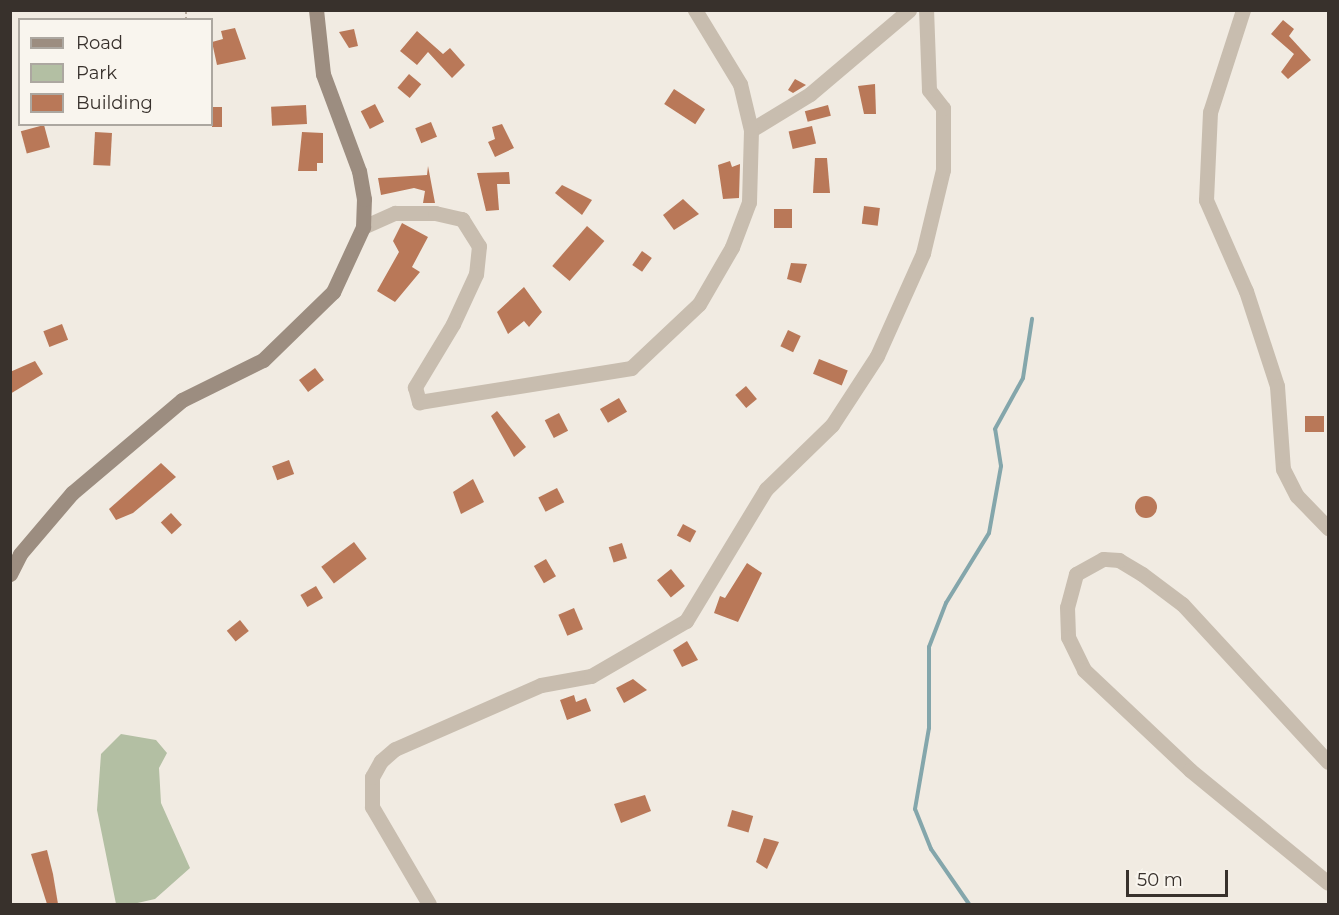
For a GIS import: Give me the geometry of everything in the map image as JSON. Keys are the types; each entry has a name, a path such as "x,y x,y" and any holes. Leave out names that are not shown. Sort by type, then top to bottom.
{"main road":[{"path":"10,574 56,508 165,414 248,370 303,326 333,292 363,227 359,171 323,74 316,10"}],"street":[{"path":"363,227 395,213 435,213 462,219 479,246 476,274 453,324 415,387 419,402 624,371 699,304 724,263 749,202 751,130 740,84 695,10"},
{"path":"751,130 810,94 909,10"},
{"path":"429,904 372,807 372,777 381,761 395,749 541,685 591,676 686,621 766,489 832,424 877,356 923,254 943,170 943,108 929,90 926,10"},
{"path":"1243,10 1210,112 1206,200 1246,291 1277,386 1283,469 1297,496 1329,528"},
{"path":"1329,762 1182,604 1142,574 1103,559 1076,574 1067,607 1068,637 1084,670 1190,770 1329,884"}],"green space":[{"path":"121,734 156,740 167,753 159,768 161,803 190,868 155,899 133,904 116,904 97,810 101,754"}],"building":[{"path":"1283,20 1294,29 1289,36 1311,60 1288,79 1281,72 1294,54 1271,34"},
{"path":"235,28 246,59 217,65 213,42 223,39 221,31"},
{"path":"354,29 358,46 349,48 339,32"},
{"path":"417,31 443,54 450,48 465,65 452,78 428,52 417,65 400,51"},
{"path":"409,74 421,84 410,98 397,88"},
{"path":"795,79 806,85 793,93 788,90"},
{"path":"875,84 876,114 864,114 858,86"},
{"path":"674,89 705,109 695,124 664,104"},
{"path":"375,104 384,122 370,129 361,111"},
{"path":"306,105 307,124 272,126 271,107"},
{"path":"828,105 831,116 808,122 805,111"},
{"path":"213,107 222,107 222,127 212,127"},
{"path":"431,122 437,137 421,143 415,128"},
{"path":"502,124 514,148 495,157 488,142 495,139 492,127"},
{"path":"44,126 50,147 27,153 21,131"},
{"path":"812,126 816,144 793,149 789,131"},
{"path":"95,132 112,133 110,166 93,165"},
{"path":"302,132 323,133 323,163 317,163 317,171 298,171"},
{"path":"815,158 827,158 830,193 813,193"},
{"path":"730,161 732,167 740,164 739,198 723,199 718,165"},
{"path":"428,166 435,203 423,203 425,191 414,188 381,195 378,178 427,175"},
{"path":"509,172 510,184 497,184 499,210 486,211 477,173"},
{"path":"562,185 592,200 582,215 555,193"},
{"path":"683,199 699,214 674,230 663,215"},
{"path":"864,206 880,208 878,226 862,224"},
{"path":"774,209 792,209 792,228 774,228"},
{"path":"402,223 428,237 412,267 420,272 395,302 377,291 399,252 393,241"},
{"path":"587,226 604,241 570,281 552,266"},
{"path":"642,251 652,258 642,272 632,265"},
{"path":"791,263 807,264 801,283 787,279"},
{"path":"524,287 542,312 529,327 524,321 508,334 497,312"},
{"path":"62,324 68,340 49,347 43,331"},
{"path":"788,330 801,336 793,352 780,346"},
{"path":"819,359 848,371 842,385 813,374"},
{"path":"35,361 43,374 10,394 10,372"},
{"path":"315,368 324,380 308,392 299,380"},
{"path":"746,386 757,399 746,408 735,395"},
{"path":"619,398 627,412 608,423 600,409"},
{"path":"497,411 526,447 514,457 491,416"},
{"path":"559,413 568,431 554,438 545,420"},
{"path":"1305,416 1324,416 1324,432 1305,432"},
{"path":"289,460 294,474 277,480 272,466"},
{"path":"161,463 176,477 133,513 116,520 109,509"},
{"path":"473,479 484,502 461,514 453,492"},
{"path":"557,488 564,502 546,512 538,498"},
{"path":"1146,496 1154,499 1157,507 1154,515 1146,518 1138,515 1135,507 1138,499"},
{"path":"171,513 182,525 172,534 161,523"},
{"path":"683,524 696,531 690,543 677,535"},
{"path":"354,542 367,559 334,583 321,567"},
{"path":"622,543 627,558 614,563 609,547"},
{"path":"546,559 556,576 544,583 534,566"},
{"path":"747,563 762,573 738,622 714,613 720,596 725,598"},
{"path":"671,569 685,586 671,597 657,580"},
{"path":"316,586 323,598 307,607 300,595"},
{"path":"574,608 583,629 567,636 558,615"},
{"path":"240,620 249,631 236,642 227,631"},
{"path":"687,641 698,660 682,667 673,650"},
{"path":"633,679 647,690 624,703 616,688"},
{"path":"574,695 576,702 586,698 591,711 567,720 560,700"},
{"path":"645,795 651,811 621,823 614,804"},
{"path":"732,810 753,816 748,832 727,826"},
{"path":"764,838 779,842 767,869 756,862"},
{"path":"47,850 58,904 47,904 31,854"}],"waterway":[{"path":"969,904 931,849 915,809 929,728 929,647 946,603 989,533 1001,466 995,429 1023,378 1032,319"}]}
